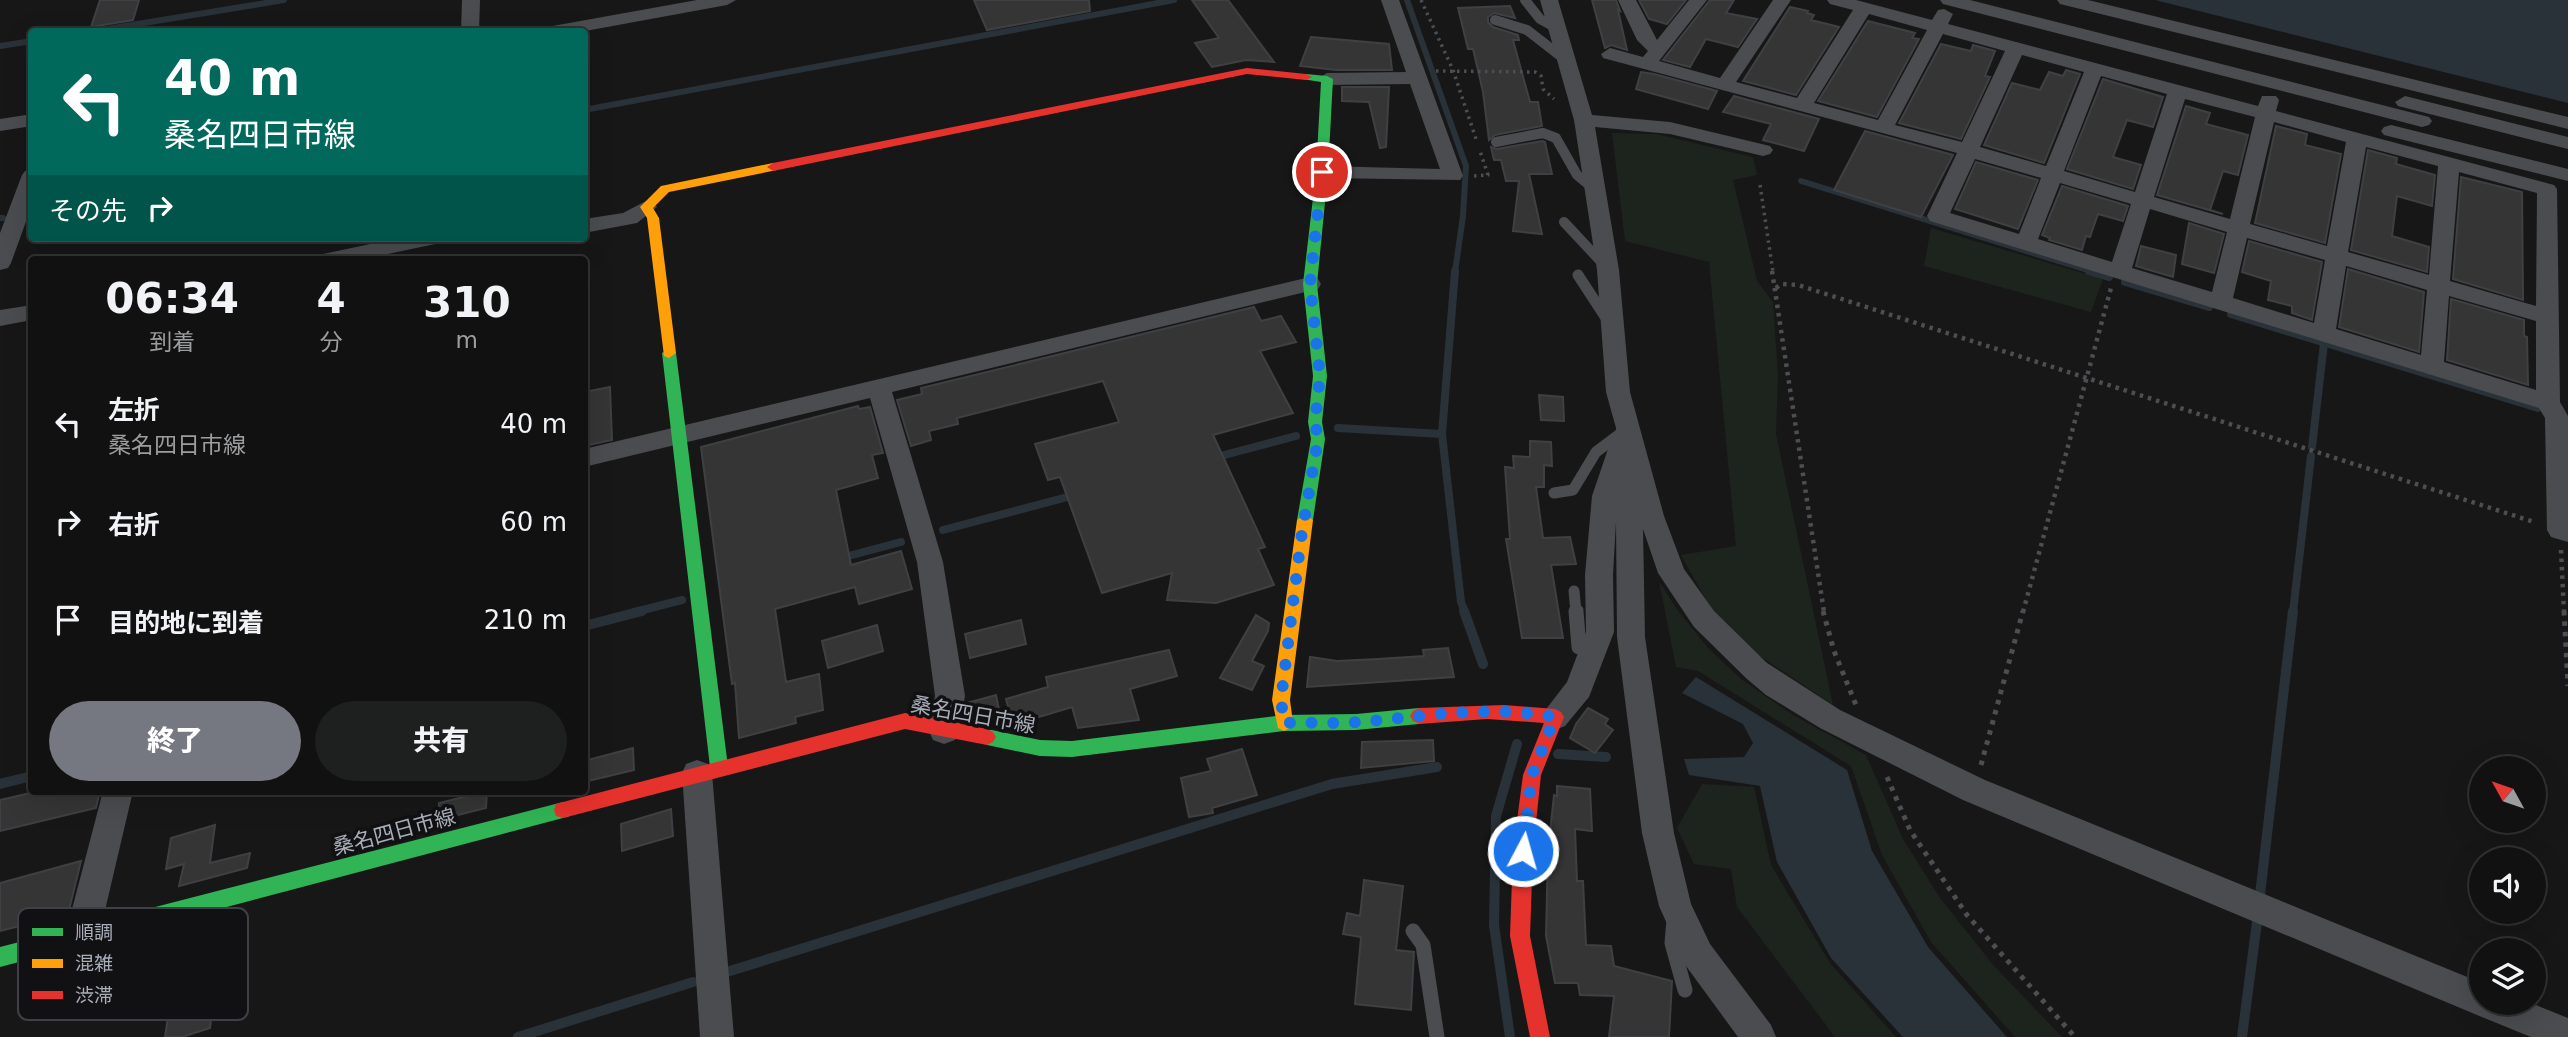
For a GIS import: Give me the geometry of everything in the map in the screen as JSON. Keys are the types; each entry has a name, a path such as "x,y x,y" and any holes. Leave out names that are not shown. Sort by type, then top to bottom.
{"street":[{"path":"470,28 471,0"},
{"path":"570,28 727,0"},
{"path":"1322,172 1453,176 1391,0"},
{"path":"1549,0 1584,120 1597,192 1608,270 1618,392 1651,516 1672,573 1704,619 1757,671 1776,685 1830,719 1974,790 2469,995"},
{"path":"1627,0 1652,57"},
{"path":"1652,57 1698,0"},
{"path":"1724,85 1782,0"},
{"path":"1836,0 1864,7 1944,14 2568,158"},
{"path":"1891,0 2267,107 2568,175"},
{"path":"1999,0 2568,144"},
{"path":"2066,0 2568,123"},
{"path":"1802,106 1864,7"},
{"path":"1944,14 2015,49 2176,92 2267,107 2357,139 2547,189 2548,402 2557,418 2564,531"},
{"path":"1884,128 1944,14"},
{"path":"2015,49 1938,216 2548,402"},
{"path":"1609,54 1652,57 1724,85 1967,150 2547,317"},
{"path":"2026,243 2094,70"},
{"path":"588,225 629,218 665,189 1247,71 1327,79 1419,78"},
{"path":"1284,723 1283,686 1301,539 1318,439 1315,422 1320,376 1310,284 1322,172 1327,79"},
{"path":"2118,271 2143,201 2176,92"},
{"path":"2221,303 2267,107"},
{"path":"1584,120 1670,128 1763,150"},
{"path":"0,125 28,121"},
{"path":"2323,335 2357,139"},
{"path":"2432,368 2449,163"},
{"path":"0,263 28,186"},
{"path":"646,206 653,218 678,436 708,770 718,1037"},
{"path":"345,256 413,242"},
{"path":"588,457 1310,284"},
{"path":"0,317 28,313"},
{"path":"879,388 930,562 950,696 944,731"},
{"path":"1540,1037 1520,936 1523,851 1532,775 1541,714 1579,688 1600,632 1599,575 1605,496 1628,428"},
{"path":"1628,428 1632,637 1658,833 1675,906 1698,955 1759,1037"},
{"name":"桑名四日市線","path":"188,908 708,770 905,721 944,731 1040,748 1072,750 1284,723 1356,722 1476,711 1541,714"},
{"path":"89,908 117,795"},
{"name":"桑名四日市線","path":"0,957 18,952"},
{"path":"2519,1015 2568,1035"}],"lane":[{"path":"1525,0 1541,19 1558,29"},
{"path":"1495,20 1511,22 1528,29 1549,50 1567,61"},
{"path":"1496,142 1543,133 1556,138 1577,174 1597,192"},
{"path":"1564,222 1608,270"},
{"path":"1578,275 1613,330"},
{"path":"1554,493 1573,490 1597,452 1628,428"},
{"path":"1574,591 1578,647 1595,650"},
{"path":"1675,906 1672,943 1685,990"},
{"path":"1413,931 1423,945 1437,1037"}],"path":[{"path":"1421,0 1453,70 1488,175"},
{"path":"1453,70 1535,72 1541,76 1543,89 1557,100"},
{"path":"1760,185 1819,594 1834,651 1910,830 1967,915 2075,1037"},
{"path":"1974,790 2085,379 2118,271"},
{"path":"1776,288 1781,284 1798,285 2564,531 2568,686"}],"shaded area":[{"path":"2155,0 2568,0 2568,103"},
{"path":"1612,133 1656,134 1753,157 1757,175 1733,180 1757,281 1773,302 1778,376 1776,434 1833,705 1751,650 1714,614 1681,555 1736,546 1709,262 1625,241"},
{"path":"1931,228 2103,279 2091,312 1924,266"},
{"path":"1659,581 1676,608 1708,648 1741,679 1791,714 1866,755 1903,839 1940,898 1994,966 2062,1037 2015,1037 1931,942 1882,855 1851,766 1698,671 1676,667"},
{"path":"1696,677 1847,770 1872,851 1928,947 2007,1037 1903,1037 1831,958 1777,862 1760,786 1689,775 1684,759 1744,757 1753,743 1743,724 1682,693"},
{"path":"1702,784 1754,787 1771,865 1830,963 1896,1037 1835,1037 1737,907 1731,869 1694,864 1677,828"}],"building":[{"path":"100,0 139,0 133,20 91,27"},
{"path":"974,0 1089,0 1090,11 987,30"},
{"path":"1192,0 1228,0 1274,62 1246,60 1212,67 1195,43 1219,38"},
{"path":"1592,0 1616,0 1627,50 1611,45 1605,48"},
{"path":"1639,0 1686,0 1667,24 1649,19"},
{"path":"1710,0 1734,0 1726,13 1757,19 1738,47 1706,39 1690,67 1663,60"},
{"path":"1510,6 1515,18 1494,13 1488,17 1488,22 1493,27 1518,35 1519,40 1513,40 1530,102 1538,102 1542,126 1495,135 1489,140 1483,92 1473,49 1468,49 1458,8"},
{"path":"1790,7 1808,11 1807,13 1814,15 1811,20 1839,27 1796,95 1743,81"},
{"path":"1868,21 1915,33 1912,38 1919,39 1877,117 1818,101"},
{"path":"1311,37 1389,44 1392,70 1336,70 1300,66"},
{"path":"1941,44 1971,51 1973,45 1995,51 1985,76 1990,77 1961,139 1899,123"},
{"path":"2066,70 2080,74 2044,163 1984,145 2012,83 2040,90 2049,72 2063,76"},
{"path":"1641,72 1717,91 1708,109 1636,89"},
{"path":"2103,79 2163,97 2153,127 2127,120 2113,157 2141,165 2133,189 2067,169"},
{"path":"1342,87 1389,87 1386,147 1380,148 1369,102 1342,101"},
{"path":"1734,96 1819,119 1804,151 1763,140 1771,124 1723,112"},
{"path":"2186,106 2210,113 2206,124 2248,135 2238,175 2223,171 2210,210 2223,214 2157,195"},
{"path":"2276,126 2307,134 2305,145 2341,154 2325,243 2255,223"},
{"path":"1865,131 1953,155 1921,217 1834,190"},
{"path":"1545,142 1552,174 1529,174 1542,234 1513,231 1519,181 1506,181 1501,160 1494,160 1491,147 1497,149"},
{"path":"2368,150 2397,158 2396,164 2435,175 2432,206 2397,196 2392,236 2429,247 2427,272 2351,250"},
{"path":"1976,162 2038,180 2018,229 1955,209"},
{"path":"2461,177 2522,192 2523,300 2453,279"},
{"path":"2062,186 2128,206 2123,221 2098,214 2082,250 2049,240 2050,238 2042,235"},
{"path":"2189,223 2224,234 2214,273 2182,264"},
{"path":"2249,241 2322,262 2312,320 2292,313 2292,306 2268,300 2271,281 2242,272"},
{"path":"2141,246 2176,255 2173,277 2136,266"},
{"path":"2348,269 2424,292 2419,352 2339,327"},
{"path":"2451,299 2524,320 2528,385 2447,360"},
{"path":"1254,307 1261,321 1281,316 1296,342 1260,351 1293,413 1213,435 1265,547 1258,549 1274,585 1216,603 1167,600 1172,573 1102,593 1060,477 1048,480 1035,444 1119,422 1103,381 957,418 958,424 929,431 931,440 911,446 897,400 922,394 921,388"},
{"path":"610,387 612,440 588,445 588,391"},
{"path":"1539,395 1563,397 1564,421 1541,420"},
{"path":"858,406 859,409 870,407 883,453 872,455 878,478 836,490 851,565 901,551 912,589 859,604 855,587 775,609 786,682 819,674 823,710 795,717 796,723 739,738 735,683 732,684 701,447"},
{"path":"1530,441 1551,442 1552,466 1544,465 1544,487 1536,487 1543,538 1570,537 1576,564 1551,565 1563,638 1522,638 1506,539 1510,539 1505,467 1514,468 1513,456 1530,457"},
{"path":"1256,615 1269,623 1268,631 1252,661 1264,666 1252,690 1220,678"},
{"path":"1021,620 1026,644 970,658 965,634"},
{"path":"877,625 883,651 828,668 822,641"},
{"path":"1448,648 1454,677 1307,687 1310,657 1337,661 1424,656 1423,650"},
{"path":"1169,650 1177,676 1130,689 1139,720 1078,728 1072,707 1019,723 1012,722 1006,699 1048,687 1046,677"},
{"path":"996,695 1000,714 989,717 968,713 967,703"},
{"path":"1588,708 1608,719 1605,724 1613,730 1595,753 1570,738"},
{"path":"1433,740 1434,761 1361,768 1362,742"},
{"path":"633,748 634,770 588,781 588,760"},
{"path":"1242,749 1257,795 1212,808 1213,813 1189,817 1181,778 1211,771 1207,759"},
{"path":"1557,786 1590,789 1592,831 1575,829 1577,881 1583,881 1586,945 1611,946 1614,966 1672,981 1669,1037 1609,1037 1614,996 1580,995 1578,983 1555,983 1546,936 1548,851"},
{"path":"28,794 99,795 96,808 0,831 0,800"},
{"path":"471,795 487,795 486,808 438,820 439,803"},
{"path":"671,809 673,836 622,851 621,824"},
{"path":"215,825 210,863 250,853 247,868 179,886 184,864 166,869 171,838"},
{"path":"81,861 69,908 18,908 18,926 0,931 0,883"},
{"path":"1364,880 1403,886 1396,950 1414,952 1411,1010 1355,1004 1361,937 1343,934 1347,913 1360,916"},
{"path":"168,1020 211,1020 210,1028 182,1037 165,1037"}],"waterway":[{"path":"113,28 284,0"},
{"path":"588,109 1174,0"},
{"path":"1407,0 1466,166 1463,216 1455,272"},
{"path":"0,46 28,42"},
{"path":"1801,181 2094,272"},
{"path":"1442,434 1455,271"},
{"path":"2089,271 2109,277"},
{"path":"2125,282 2209,307"},
{"path":"2231,314 2538,408"},
{"path":"2312,447 2324,343"},
{"path":"1338,428 1442,434"},
{"path":"1442,434 1461,602 1465,612"},
{"path":"1213,458 1296,436"},
{"path":"2293,612 2311,456"},
{"path":"943,530 1075,495"},
{"path":"841,558 901,542"},
{"path":"635,612 682,600"},
{"path":"588,625 642,611"},
{"path":"1464,611 1483,664"},
{"path":"2260,895 2293,611"},
{"path":"1510,1037 1494,925 1496,816 1517,744"},
{"path":"1558,754 1606,757"},
{"path":"730,971 1332,784 1437,767"},
{"path":"0,784 28,777"},
{"path":"2242,1037 2257,922"},
{"path":"518,1037 693,982"}],"traffic: fast":[{"path":"1305,520 1318,439 1315,422 1320,376 1310,284 1322,172 1327,79 1306,77"},
{"path":"669,353 719,767"},
{"path":"987,737 1040,748 1072,749 1284,723 1356,722 1419,716"},
{"path":"188,908 563,810"},
{"path":"0,957 18,952"}],"traffic: slow":[{"path":"669,353 653,218 646,207 665,189 773,167"},
{"path":"1284,723 1281,700 1305,520"}],"traffic: jam":[{"path":"773,167 1247,71 1306,77"},
{"path":"1419,716 1504,712 1555,717 1532,775 1523,851 1520,936 1540,1037"},
{"path":"563,810 905,721 987,737"}],"route":[{"path":"1322,172 1310,284 1320,376 1315,422 1318,439 1301,539 1281,700 1284,723 1356,722 1476,711 1528,712 1555,717 1532,775 1523,851"}]}
